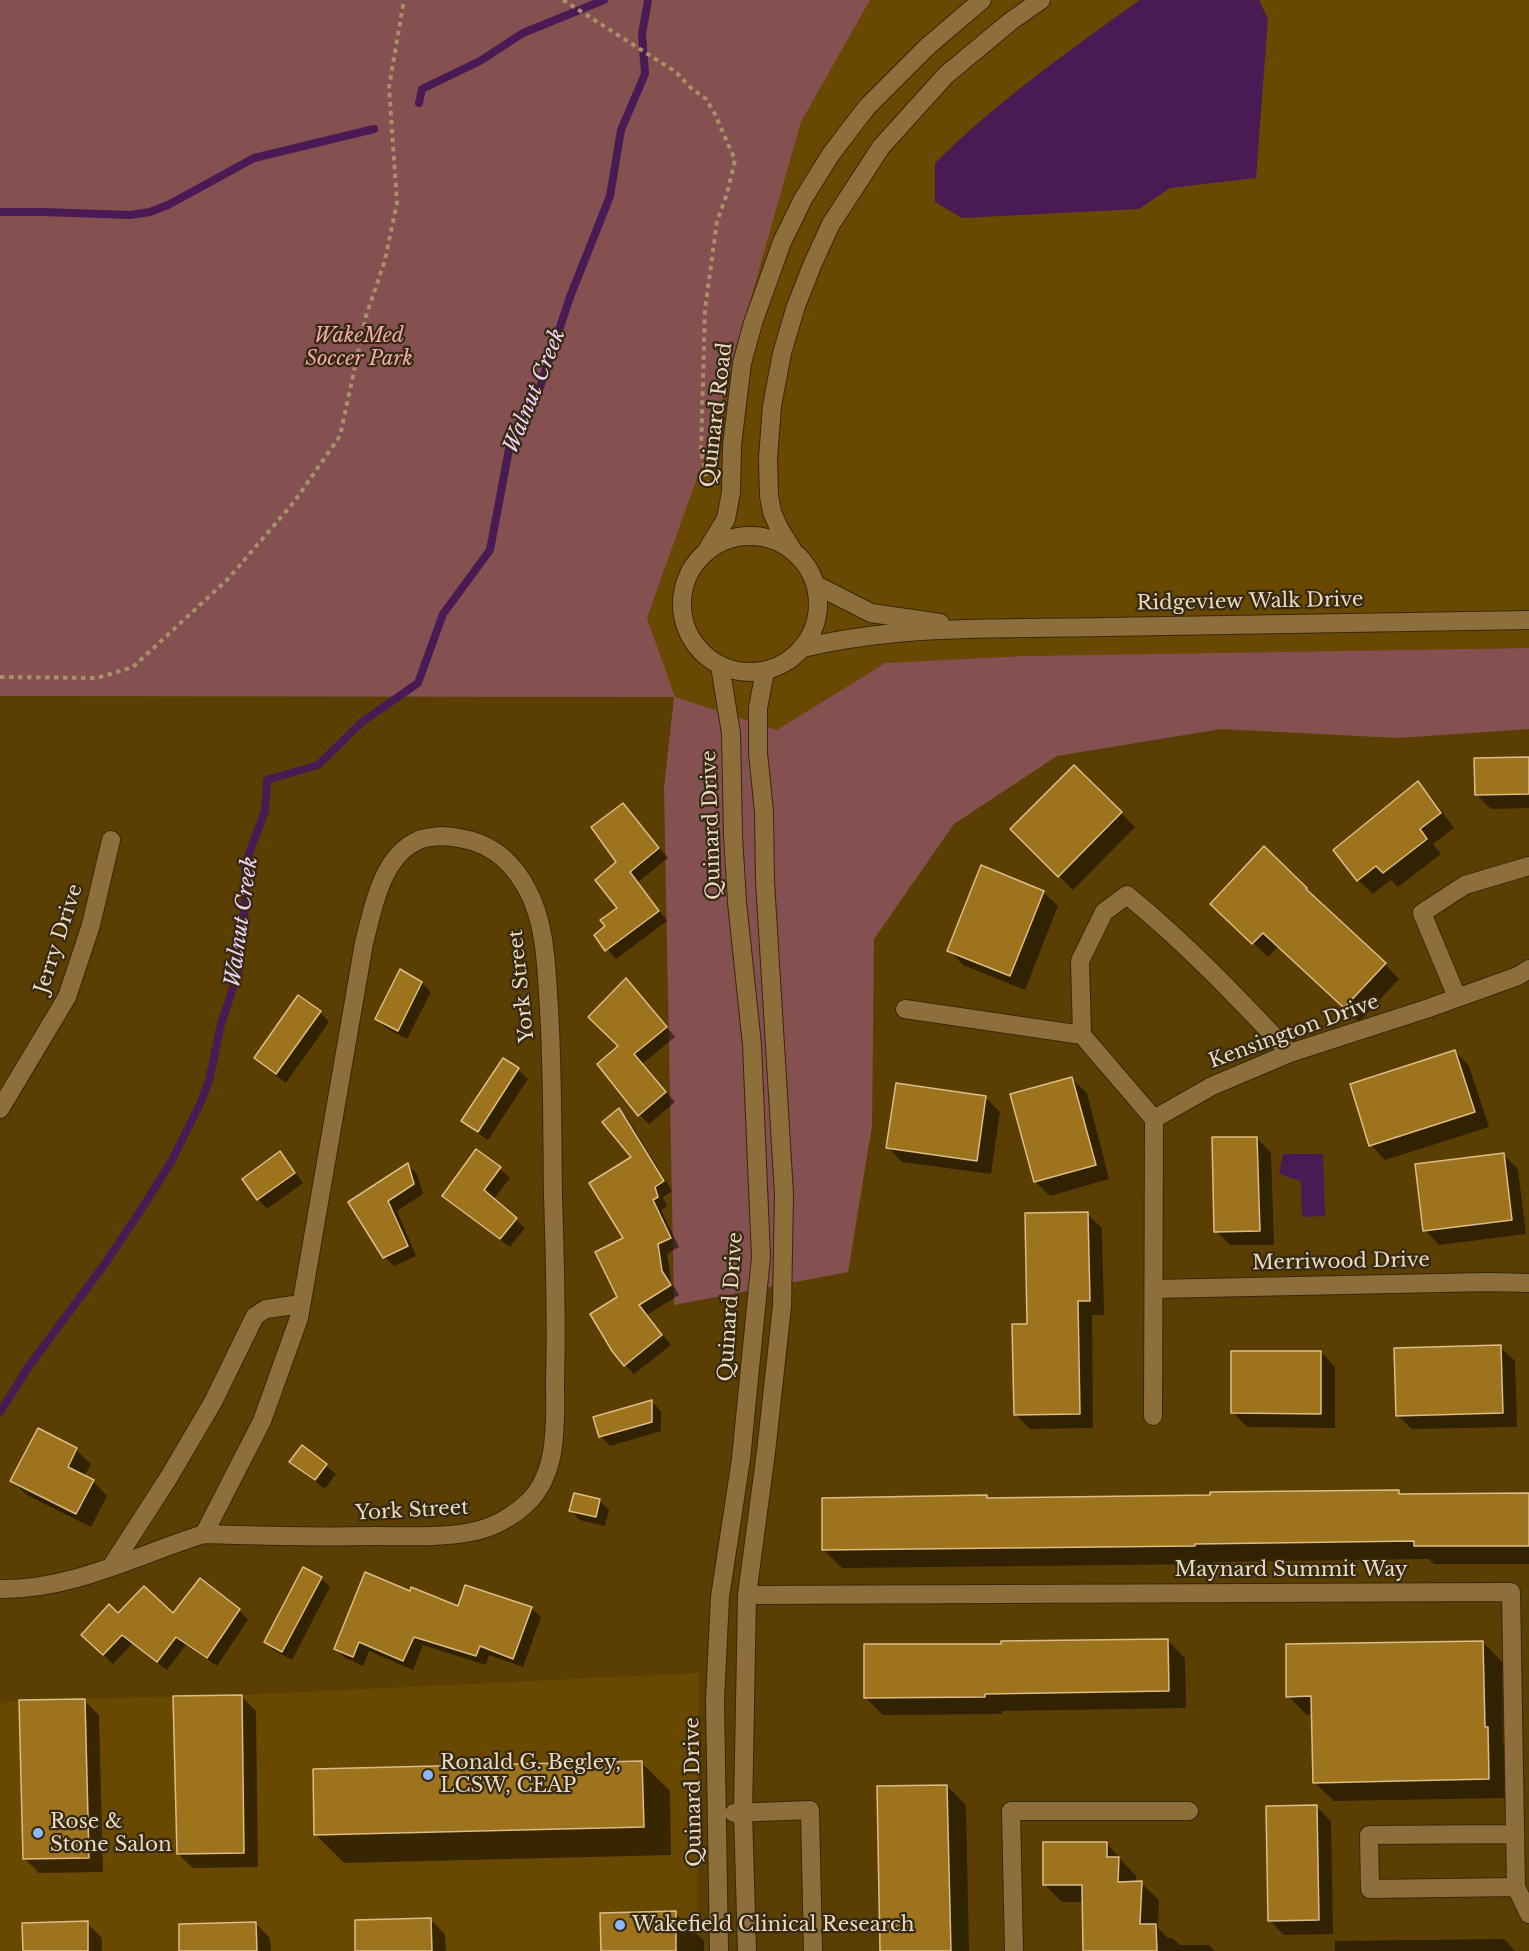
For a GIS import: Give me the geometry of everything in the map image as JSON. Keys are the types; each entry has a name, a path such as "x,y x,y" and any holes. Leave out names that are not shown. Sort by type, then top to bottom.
{"street":[{"name":"Quinard Road","path":"707,550 726,519 731,492 732,444 742,363 782,242 803,199 831,154 867,107 928,46 982,0"},
{"path":"792,549 772,538 749,535 727,538 707,550 692,567 683,588 682,612 688,634 702,653 720,666 743,672 765,671 785,663 803,648 814,629 819,607 816,585 807,565 792,549 778,528 769,496 768,458 772,406 796,306 831,224 881,147 946,75 1011,21 1041,0"},
{"name":"Ridgeview Walk Drive","path":"816,585 871,613 972,627"},
{"name":"Ridgeview Walk Drive","path":"803,648 840,639 972,627 1075,628 1529,620"},
{"name":"Quinard Drive","path":"719,1951 715,1700 720,1597 741,1459 761,1257 752,1045 736,903 731,733 720,666"},
{"path":"747,1951 743,1812 747,1595 782,1306 784,1194 765,881 764,812 758,753 758,708 765,671"},
{"name":"York Street","path":"0,1589 26,1589 76,1580 204,1534 318,1537 424,1536 471,1532 491,1526 513,1515 533,1497 548,1471 554,1437 556,1347 550,1025 546,954 539,921 528,891 501,855 480,843 462,837 441,836 420,839 406,848 392,863 378,892 364,944 299,1318 262,1421 204,1534"},
{"name":"Jerry Drive","path":"0,1109 67,997 92,925 111,840"},
{"path":"1457,997 1422,913 1466,885 1529,866"},
{"path":"1153,1416 1155,1119 1082,1035 1080,961 1104,912 1126,895 1155,918 1231,990 1290,1053"},
{"name":"Kensington Drive","path":"1155,1119 1212,1086 1290,1053 1426,1009 1518,976 1529,969"},
{"path":"905,1009 1082,1035"},
{"name":"Merriwood Drive","path":"1154,1289 1529,1283"},
{"path":"111,1567 213,1402 255,1316 266,1309 301,1304"},
{"name":"Maynard Summit Way","path":"747,1595 1510,1592 1516,1887 1529,1914"},
{"path":"717,1814 810,1810 813,1951"},
{"path":"1014,1951 1011,1811 1188,1811"},
{"path":"1515,1834 1369,1835 1370,1889 1516,1887"}],"path":[{"path":"0,677 97,678 133,667 228,579 294,502 340,436 366,316 385,260 397,203 389,87 404,0"},
{"path":"563,0 676,72 705,99 715,114 735,160 728,194 717,222 705,310 701,450 708,487"}],"shaded area":[{"path":"870,0 1529,0 1529,648 1023,656 885,663 777,730 674,697 647,618 711,439 801,122"},
{"path":"1140,0 1259,0 1268,19 1256,178 1170,188 1139,209 962,218 935,202 935,163 1009,98"},
{"path":"1283,1154 1323,1154 1325,1216 1302,1217 1301,1181 1279,1174"},
{"path":"699,1673 697,1951 0,1951 0,1704 19,1700 242,1695"}],"green space":[{"name":"WakeMed Soccer Park","path":"0,0 870,0 801,122 711,439 647,618 675,697 777,730 885,663 1023,656 1529,648 1529,729 1398,738 1221,729 1057,756 954,824 874,939 872,1126 848,1272 674,1305 664,788 674,697 0,696"}],"building":[{"path":"1529,757 1529,794 1475,795 1474,758"},
{"path":"1074,765 1122,812 1058,877 1010,829"},
{"path":"1418,781 1441,813 1420,829 1427,839 1383,873 1376,866 1357,881 1333,850"},
{"path":"623,803 659,848 630,872 659,911 605,951 594,935 605,926 600,920 617,908 595,880 616,862 591,827"},
{"path":"1264,846 1306,889 1386,963 1344,1008 1263,933 1252,944 1210,904"},
{"path":"981,865 1044,891 1010,976 947,951"},
{"path":"400,969 422,982 398,1031 375,1019"},
{"path":"626,978 667,1027 634,1054 666,1092 638,1116 597,1064 618,1046 588,1017"},
{"path":"298,995 321,1011 276,1074 254,1058"},
{"path":"1455,1050 1475,1112 1369,1146 1350,1084"},
{"path":"503,1058 519,1068 478,1132 461,1121"},
{"path":"1072,1077 1096,1165 1034,1182 1010,1094"},
{"path":"896,1083 986,1096 977,1161 886,1148"},
{"path":"619,1108 664,1181 655,1187 658,1197 653,1200 671,1238 658,1244 662,1271 671,1285 639,1305 662,1335 624,1366 612,1351 590,1314 617,1297 595,1252 623,1238 589,1183 631,1157 602,1122"},
{"path":"1212,1137 1257,1137 1260,1231 1214,1232"},
{"path":"476,1149 501,1167 484,1190 517,1218 500,1239 442,1196"},
{"path":"280,1151 295,1173 257,1200 242,1179"},
{"path":"1504,1153 1512,1220 1423,1231 1415,1164"},
{"path":"408,1163 414,1184 388,1201 408,1246 383,1258 348,1202"},
{"path":"1088,1212 1090,1301 1078,1301 1080,1414 1014,1415 1012,1324 1027,1324 1025,1213"},
{"path":"1501,1345 1503,1413 1396,1416 1394,1348"},
{"path":"1231,1351 1321,1351 1321,1414 1231,1413"},
{"path":"652,1400 652,1422 599,1437 593,1417"},
{"path":"38,1428 77,1448 68,1467 94,1480 76,1514 10,1481"},
{"path":"302,1445 327,1464 315,1480 289,1462"},
{"path":"1399,1490 1399,1494 1529,1493 1529,1546 1414,1546 1414,1541 822,1550 822,1498 1210,1495 1210,1492"},
{"path":"574,1493 600,1499 596,1517 569,1511"},
{"path":"303,1567 322,1577 282,1652 264,1642"},
{"path":"365,1572 410,1591 411,1587 458,1606 465,1585 532,1607 513,1659 480,1646 476,1656 414,1637 403,1661 359,1642 353,1657 334,1649"},
{"path":"200,1578 240,1609 207,1658 176,1637 157,1662 122,1635 103,1655 81,1635 109,1604 118,1613 144,1586 173,1613"},
{"path":"1168,1639 1169,1691 864,1698 864,1644 1001,1644 1001,1641"},
{"path":"1483,1641 1489,1779 1313,1783 1311,1696 1286,1697 1286,1644"},
{"path":"242,1695 244,1853 177,1854 173,1696"},
{"path":"85,1699 89,1858 23,1859 19,1700"},
{"path":"642,1761 644,1827 314,1835 313,1769"},
{"path":"947,1785 951,1951 880,1951 877,1786"},
{"path":"1317,1805 1319,1920 1268,1921 1266,1806"},
{"path":"1043,1842 1107,1842 1107,1857 1119,1857 1118,1882 1142,1881 1140,1924 1156,1924 1157,1951 1083,1951 1082,1885 1043,1885"},
{"path":"676,1911 676,1951 601,1951 600,1913"},
{"path":"431,1918 432,1951 355,1951 355,1920"},
{"path":"88,1921 88,1951 23,1951 22,1923"},
{"path":"256,1922 257,1951 179,1951 179,1924"}],"waterway":[{"path":"419,103 422,89 480,61 523,33 604,0"},
{"name":"Walnut Creek","path":"0,1412 29,1366 104,1265 144,1205 171,1162 200,1104 209,1081 221,1024 238,973 246,894 245,864 265,811 267,780 318,765 362,722 418,683 443,614 490,550 510,444 540,387 570,297 610,196 621,130 645,74 642,34 648,0"},
{"path":"0,212 130,215 150,212 168,205 254,158 374,129"}],"place":[{"name":"Ronald G. Begley, LCSW, CEAP","path":"428,1775"},
{"name":"Rose & Stone Salon","path":"38,1833"},
{"name":"Wakefield Clinical Research","path":"620,1925"}]}
